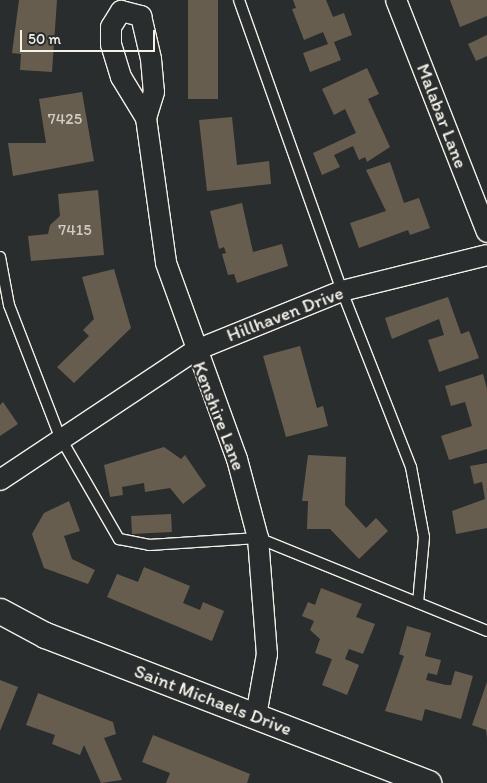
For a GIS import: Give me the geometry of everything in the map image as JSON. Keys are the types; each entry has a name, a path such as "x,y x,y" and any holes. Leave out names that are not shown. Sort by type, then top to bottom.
{"street":[{"name":"Malabar Lane","path":"396,0 487,232"},
{"name":"Kenshire Lane","path":"146,118 166,263 194,350 237,459 258,538 267,654 256,716"},
{"name":"Hillhaven Drive","path":"0,480 60,437 194,350 342,291 487,255"},
{"name":"Saint Michaels Drive","path":"0,611 44,635 428,783"}],"lane":[{"path":"239,0 342,291 412,467 424,537 418,603"},
{"path":"0,257 9,304 60,437 119,539 149,545 258,538 487,630"}],"building":[{"path":"19,0 57,0 52,72 20,70 21,54 12,53"},
{"path":"188,0 218,0 218,99 188,99"},
{"path":"293,0 326,0 333,17 344,13 352,35 334,42 341,60 310,72 303,53 328,44 323,32 304,40 292,9 296,8"},
{"path":"450,0 487,0 487,16 460,27"},
{"path":"487,35 487,56 476,61 468,44"},
{"path":"367,68 379,94 368,99 390,147 367,162 365,157 359,160 353,146 334,155 340,167 322,175 313,153 356,133 345,109 334,115 322,89"},
{"path":"82,92 94,161 13,176 8,143 46,143 39,99"},
{"path":"232,117 237,165 269,161 271,184 207,191 199,120"},
{"path":"390,162 404,203 419,198 430,228 410,235 408,230 359,248 350,223 386,211 366,170"},
{"path":"98,190 104,255 31,261 28,236 48,234 50,225 60,216 58,194"},
{"path":"242,203 253,252 282,244 288,266 237,283 234,274 228,275 222,254 226,253 224,247 219,249 210,211"},
{"path":"114,269 131,328 74,383 57,367 89,336 83,330 94,319 82,277"},
{"path":"448,297 461,334 469,331 479,358 439,372 428,340 444,335 439,319 392,339 385,318"},
{"path":"300,346 317,408 323,406 328,426 286,437 263,356"},
{"path":"483,374 487,389 487,449 449,460 441,436 472,426 465,402 451,406 445,386"},
{"path":"3,402 18,424 0,436 0,405"},
{"path":"164,447 181,459 185,455 206,486 183,504 170,488 145,492 144,483 122,487 123,495 110,497 104,465"},
{"path":"308,455 346,457 345,505 366,528 376,518 388,531 359,559 330,529 307,529 308,501 302,501"},
{"path":"487,463 487,528 456,534 452,511 485,499 482,482 474,484 470,466"},
{"path":"69,501 80,531 64,536 72,559 95,570 88,584 44,568 32,534 44,513"},
{"path":"171,514 172,532 132,534 131,516"},
{"path":"144,567 190,586 183,603 200,610 203,602 224,611 212,641 107,597 117,574 138,582"},
{"path":"321,588 362,604 356,617 375,624 363,654 349,649 345,659 359,665 347,695 322,685 332,659 315,653 320,639 310,630 314,621 302,616 308,602 315,605"},
{"path":"407,626 431,633 425,656 441,660 437,675 428,673 426,680 451,685 455,671 473,676 461,719 425,709 422,721 385,711 404,656 399,654"},
{"path":"0,680 18,687 0,731"},
{"path":"487,682 487,738 486,730 472,725"},
{"path":"38,693 113,722 116,734 104,738 122,780 101,783 84,745 80,755 52,744 55,735 26,725"},
{"path":"153,735 250,774 247,783 166,783 170,773 142,762"}]}
